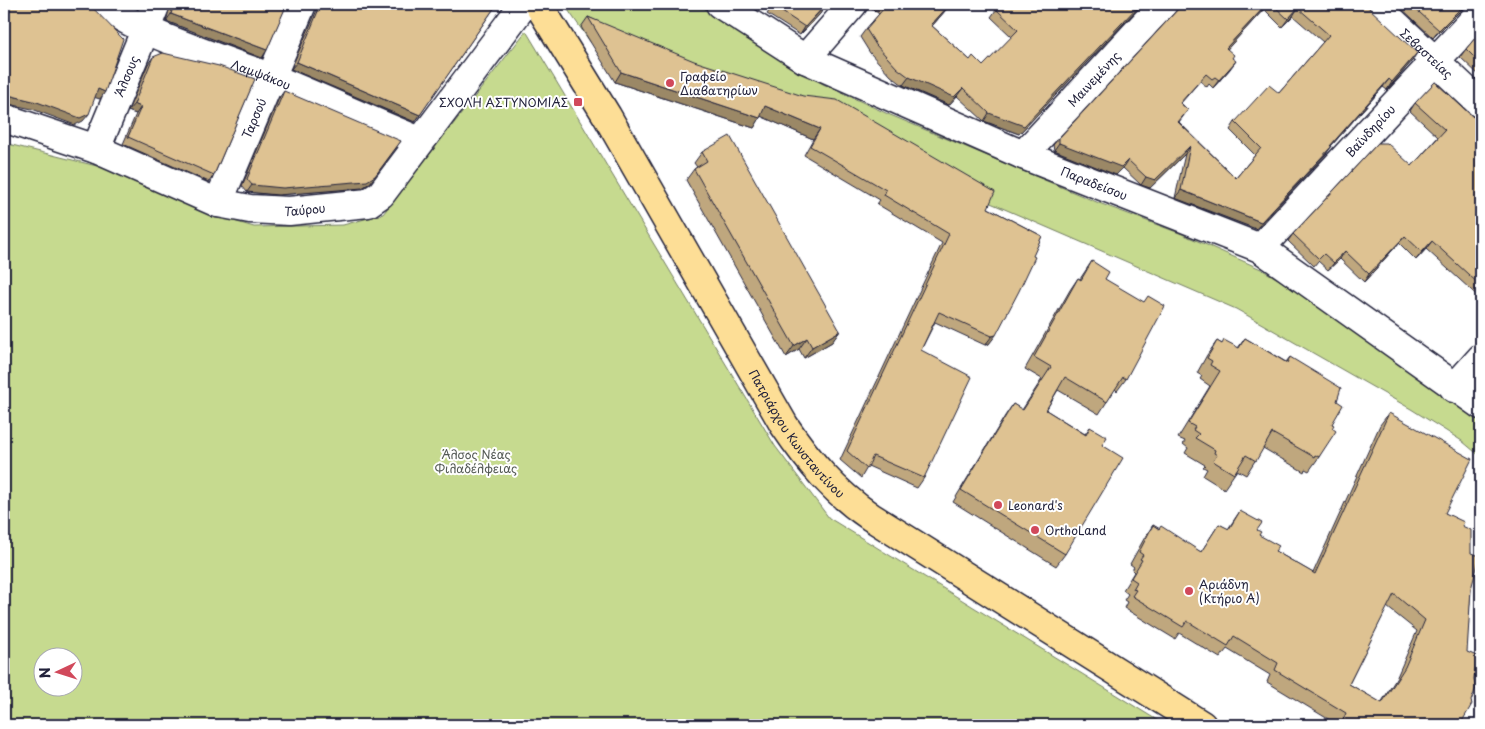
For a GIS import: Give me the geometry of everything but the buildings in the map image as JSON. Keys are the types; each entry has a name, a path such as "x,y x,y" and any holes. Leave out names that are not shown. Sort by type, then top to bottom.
{"main road":[{"name":"Πατριάρχου Κωνσταντίνου","path":"538,4 607,116 784,425 816,470 850,503 871,517 1202,725"}],"street":[{"name":"Λαμψάκου","path":"105,4 111,11 146,29 272,78 420,141"},
{"name":"Άλσους","path":"96,149 156,4"},
{"name":"Ταρσού","path":"218,203 302,4"},
{"name":"Ταύρου","path":"4,118 96,149 218,203 250,209 289,212 368,203 381,194 524,4"},
{"name":"Παραδείσου","path":"720,4 805,59 1023,155 1260,248 1454,388 1481,405"},
{"path":"805,59 853,4"},
{"name":"Μαινεμένης","path":"1023,155 1163,4"},
{"name":"Σεβαστείας","path":"1374,4 1481,104"},
{"name":"Βαϊνδηρίου","path":"1260,248 1481,12"},
{"path":"1454,388 1481,358"}],"green space":[{"path":"564,4 698,4 823,84 888,114 1099,203 1182,234 1261,269 1298,291 1454,400 1481,379 1481,457 1462,441 1411,409 1236,309 597,33 591,43"},
{"name":"Άλσος Νέας Φιλαδέλφειας","path":"526,31 775,446 829,518 1165,725 4,725 4,143 109,169 200,211 254,227 343,225 383,214"}],"place":[{"name":"Γραφείο Διαβατηρίων","path":"670,83"},
{"name":"ΣΧΟΛΗ ΑΣΤΥΝΟΜΙΑΣ","path":"578,102"},
{"name":"Leonard's","path":"998,505"},
{"name":"OrthoLand","path":"1035,530"},
{"name":"Αριάδνη (Κτήριο Α)","path":"1189,591"}]}
